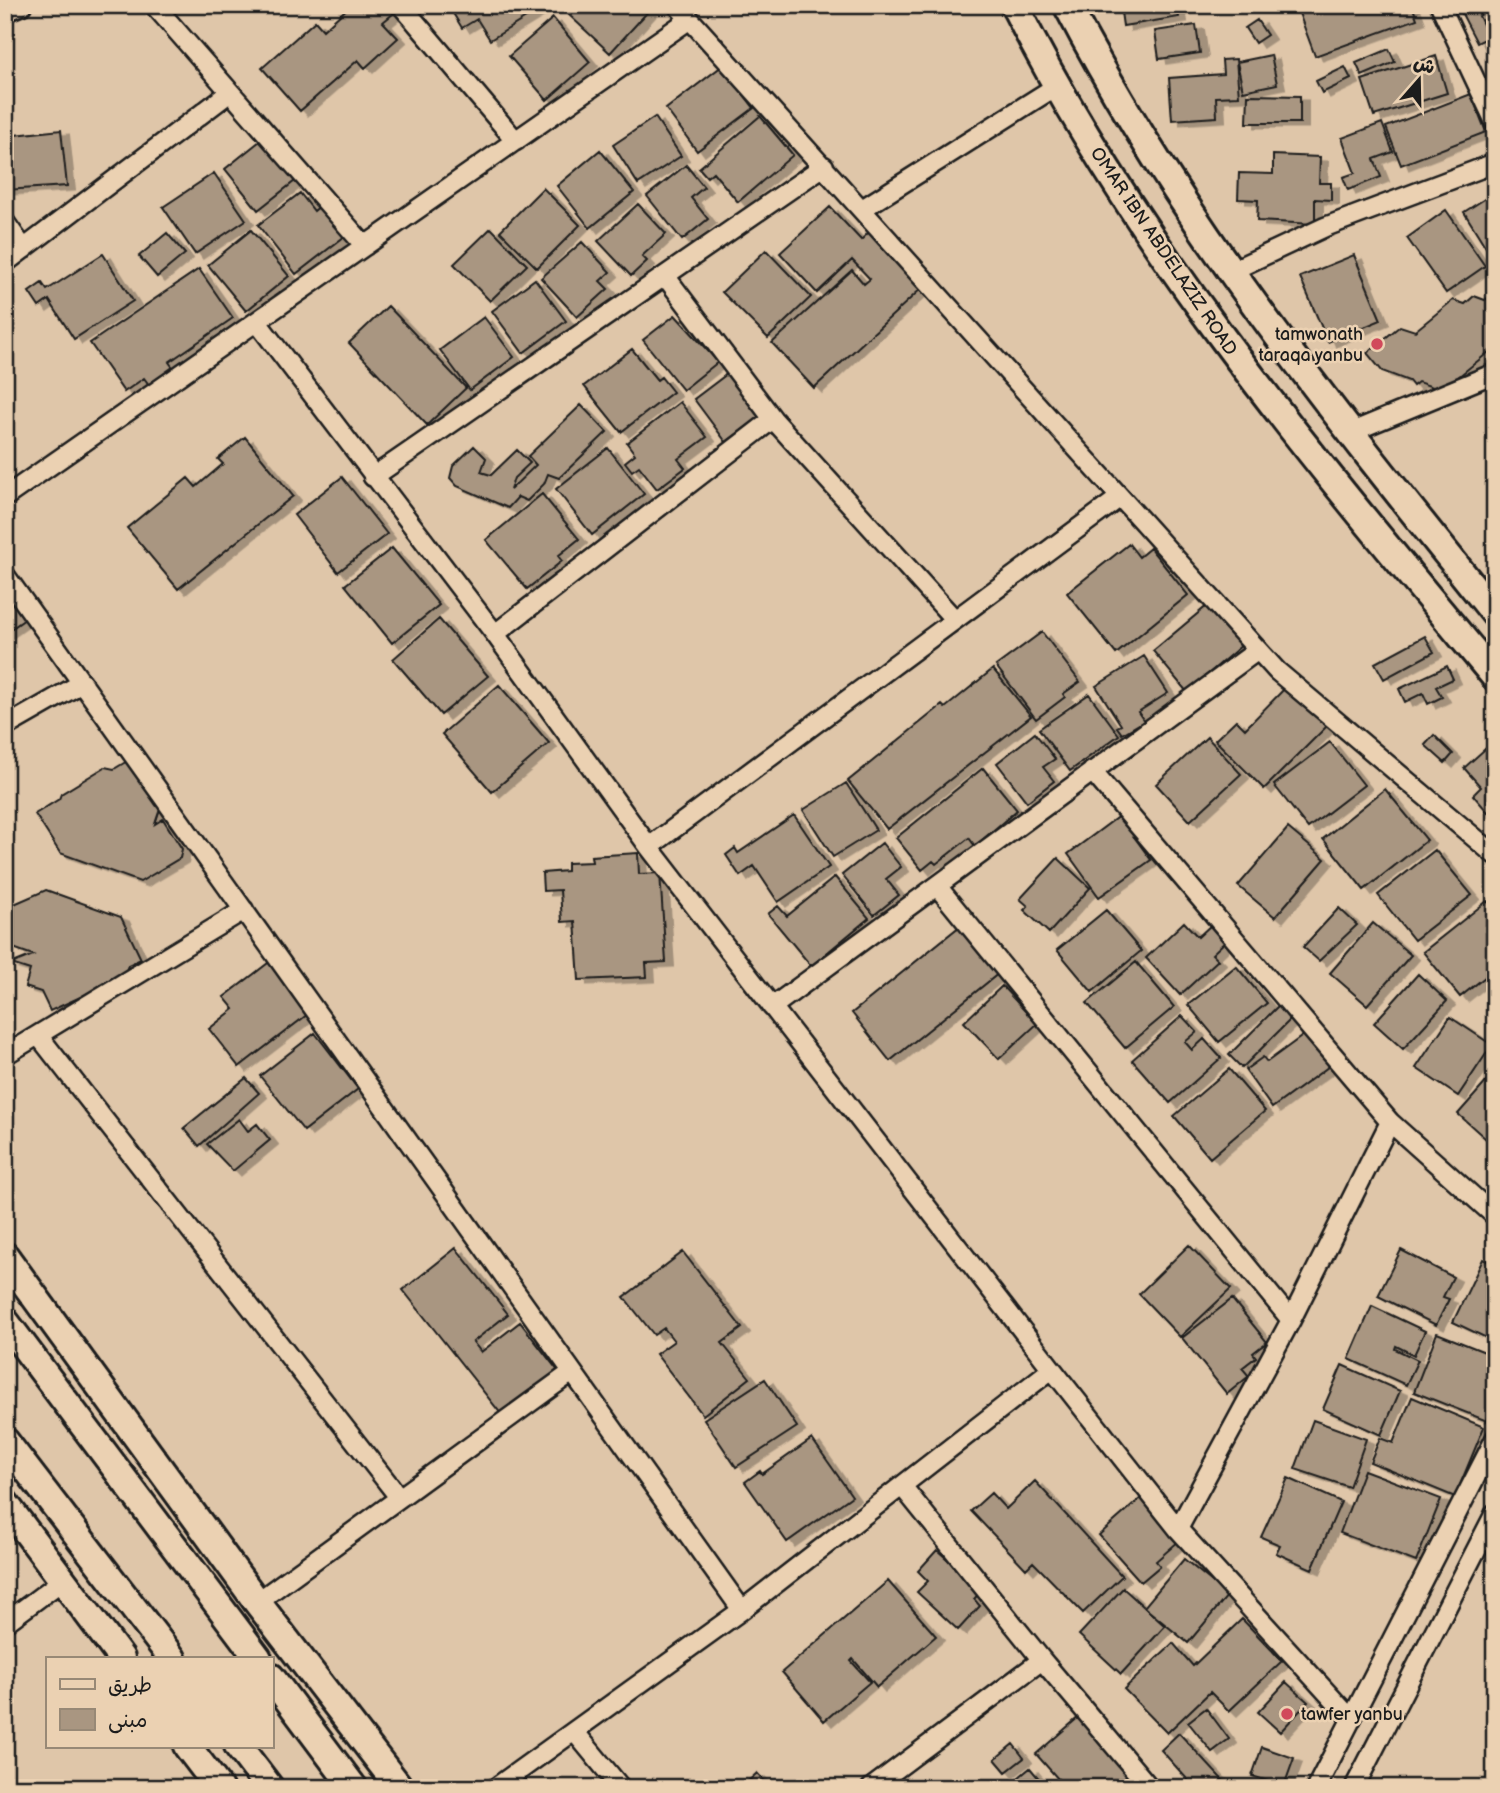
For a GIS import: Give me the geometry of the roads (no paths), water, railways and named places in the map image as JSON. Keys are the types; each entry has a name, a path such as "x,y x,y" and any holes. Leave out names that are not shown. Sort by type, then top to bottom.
{"main road":[{"name":"OMAR IBN ABDELAZIZ ROAD","path":"1014,5 1055,87 1135,215 1216,332 1303,446 1495,677"},
{"path":"1066,5 1106,81 1165,178 1349,433 1495,614"},
{"path":"5,1256 257,1601 400,1788"},
{"path":"5,1321 257,1657"},
{"path":"79,1419 108,1397"},
{"path":"5,1441 160,1654"},
{"path":"5,1503 120,1657"},
{"path":"273,1679 355,1788"},
{"path":"189,1748 219,1788"},
{"path":"240,1748 270,1788"}],"street":[{"path":"5,12 22,5"},
{"path":"154,5 365,246"},
{"path":"401,5 516,141"},
{"path":"677,5 1277,671 1495,855"},
{"path":"1440,5 1495,122"},
{"path":"5,497 690,19"},
{"path":"862,209 1055,87"},
{"path":"5,263 229,93"},
{"path":"1231,271 1325,227 1495,163"},
{"path":"373,477 824,166"},
{"path":"5,222 24,250"},
{"path":"666,277 773,419 955,620"},
{"path":"257,322 495,634 649,847 1052,1370 1178,1529 1351,1719"},
{"path":"1349,433 1495,373"},
{"path":"495,634 773,419"},
{"path":"649,847 1119,498"},
{"path":"5,575 742,1610"},
{"path":"772,1007 1258,650"},
{"path":"5,727 82,682"},
{"path":"1092,771 1390,1122 1495,1216"},
{"path":"937,886 1291,1320"},
{"path":"7,1052 244,910"},
{"path":"38,1035 398,1496"},
{"path":"1178,1529 1291,1320 1390,1122"},
{"path":"495,1788 742,1610 1052,1370"},
{"path":"257,1601 572,1372"},
{"path":"1316,1788 1495,1439"},
{"path":"902,1486 1042,1660 1150,1788"},
{"path":"1354,1788 1495,1513"},
{"path":"5,1623 63,1580"},
{"path":"870,1788 892,1781 1042,1660"},
{"path":"574,1731 621,1788"}],"place":[{"name":"tamwonath taraqa yanbu","path":"1377,344"},
{"name":"tawfer yanbu","path":"1287,1714"}]}
